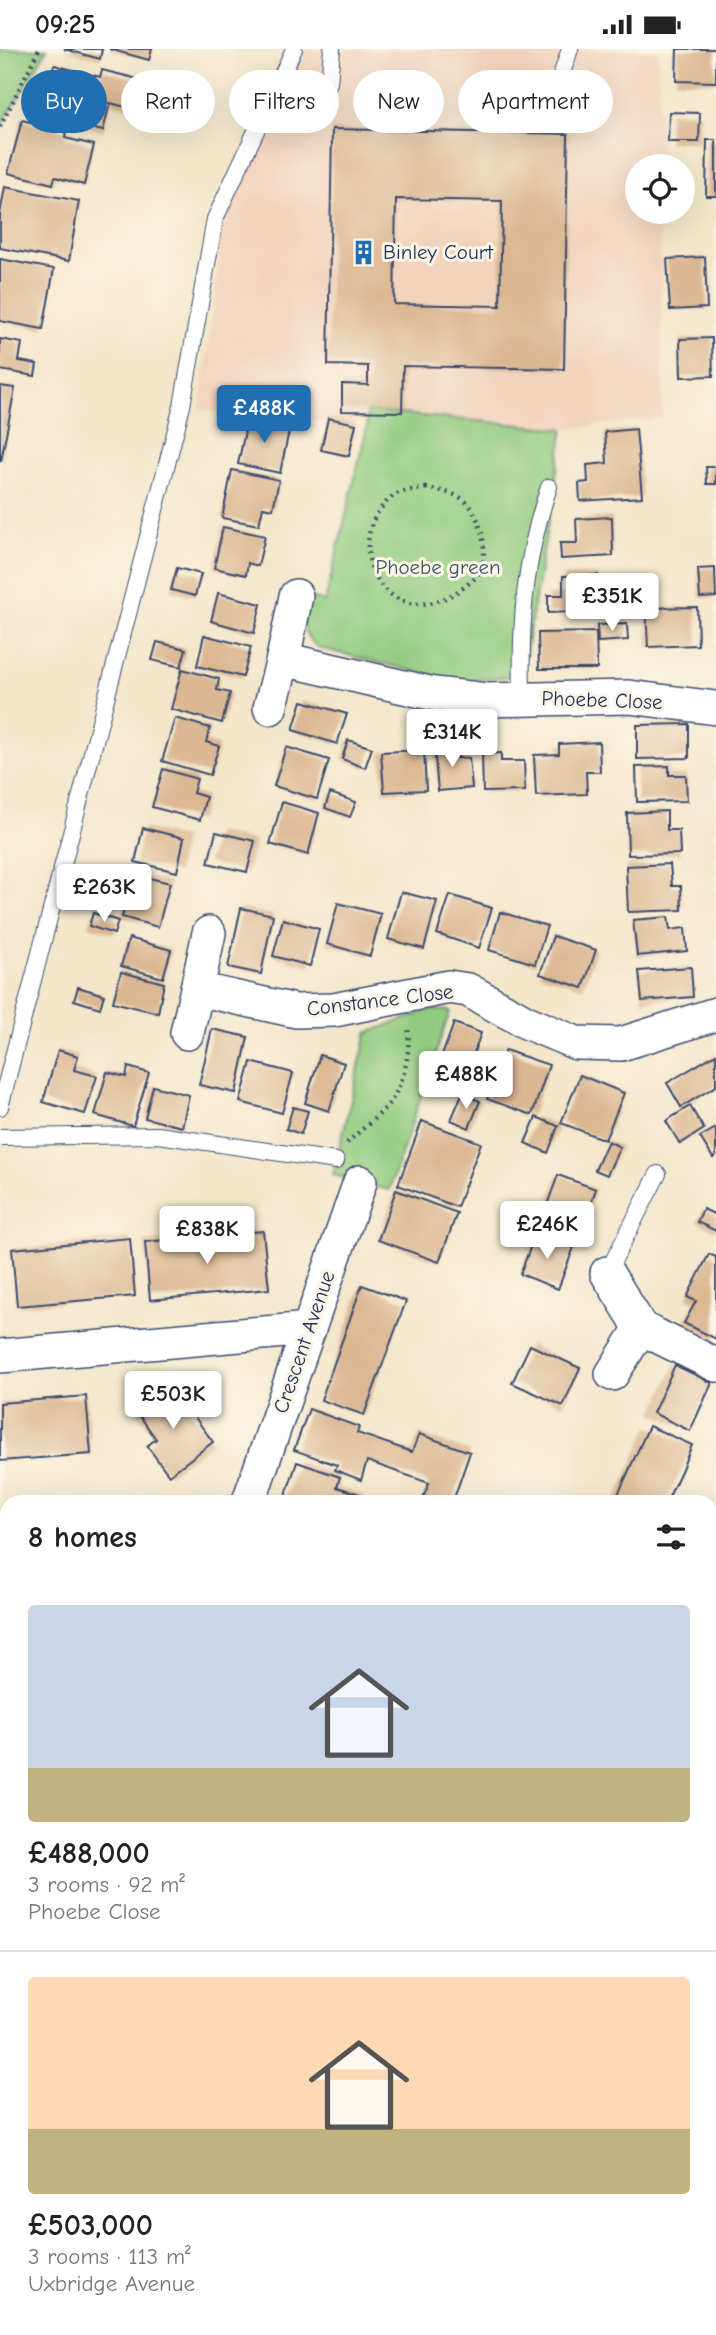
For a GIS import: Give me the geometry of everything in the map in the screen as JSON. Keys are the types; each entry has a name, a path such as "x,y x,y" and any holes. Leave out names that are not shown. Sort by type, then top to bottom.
{"street":[{"path":"270,708 296,596"},
{"name":"Phoebe Close","path":"283,659 434,694 487,700 629,697 716,708"},
{"path":"187,1033 209,933"},
{"name":"Constance Close","path":"197,989 296,1011 334,1010 449,987 468,990 526,1022 576,1044 621,1044 716,1014"},
{"name":"Crescent Avenue","path":"251,1495 309,1329 348,1171"},
{"path":"607,1273 641,1328 716,1365"},
{"path":"612,1374 641,1328"},
{"path":"0,1356 309,1329"}],"lane":[{"path":"0,1107 183,406 215,219 294,49"},
{"path":"330,70 332,49"},
{"path":"563,70 570,49"},
{"path":"522,698 521,644 527,563 549,487"},
{"path":"0,1137 158,1135 348,1171"},
{"path":"607,1273 658,1174"}],"path":[{"path":"0,127 39,49"},
{"path":"426,488 450,493 469,505 485,549 478,576 460,592 438,603 415,604 390,596 373,573 367,540 377,512 397,493 426,488"},
{"path":"348,1171 346,1144 388,1105 398,1087 408,1051 408,1029 399,996"}],"shaded area":[{"name":"Binley Court","path":"305,49 658,49 660,154 625,154 625,224 660,224 663,418 564,429 367,411 356,424 200,409 223,224 266,133 339,133 339,70 295,70"}],"green space":[{"path":"0,49 47,49 35,70 21,70 21,93 0,128"},
{"name":"Phoebe green","path":"367,411 564,429 522,675 459,682 319,648 305,632 303,620 307,597 325,602 367,427"},
{"path":"432,1009 450,1011 389,1190 333,1175 367,1033"}],"building":[{"path":"64,49 102,49 100,59"},
{"path":"109,49 152,49 149,60"},
{"path":"677,49 716,49 716,82 676,81"},
{"path":"54,65 73,70 53,70"},
{"path":"107,71 121,75 121,106 110,103 107,115"},
{"path":"669,112 700,113 699,142 668,142"},
{"path":"21,124 21,133 66,133 65,138 94,145 84,185 55,177 53,184 8,173"},
{"name":"Binley Court","path":"339,129 353,129 353,133 568,134 564,369 403,366 402,412 342,411 342,384 368,385 368,366 328,365 332,133 339,133","holes":["396,199 502,201 500,306 394,304"]},
{"path":"707,140 716,140 716,196 706,196"},
{"path":"5,187 79,201 69,261 0,248 0,214"},
{"path":"705,257 707,308 670,310 667,259"},
{"path":"0,259 54,269 43,329 0,321"},
{"path":"712,338 713,376 681,377 680,339"},
{"path":"0,339 22,343 19,361 37,364 35,376 0,370"},
{"path":"0,386 15,388 1,461 0,461"},
{"path":"248,417 290,426 280,473 238,464"},
{"path":"328,418 356,424 349,456 321,450"},
{"path":"636,429 642,497 580,501 579,483 588,482 587,465 607,463 605,432"},
{"path":"706,467 716,467 716,484 707,484"},
{"path":"232,470 279,480 273,509 263,507 259,525 222,518"},
{"path":"612,517 613,556 561,559 560,543 577,543 576,519"},
{"path":"223,527 265,536 258,566 248,563 246,575 214,568"},
{"path":"177,568 201,574 195,596 171,590"},
{"path":"715,568 716,597 700,598 698,569"},
{"path":"598,575 599,611 548,613 548,595 563,595 563,576"},
{"path":"218,593 261,604 254,633 211,621"},
{"path":"697,607 698,645 648,647 646,608"},
{"path":"627,624 628,640 598,642 597,625"},
{"path":"596,632 597,669 539,669 538,633"},
{"path":"204,635 251,647 243,677 197,666"},
{"path":"157,642 186,649 181,667 152,660"},
{"path":"182,669 219,679 217,690 230,693 222,723 171,709"},
{"path":"302,701 347,714 337,744 293,730"},
{"path":"175,718 210,728 206,742 219,746 210,775 162,761"},
{"path":"689,724 689,758 637,759 637,725"},
{"path":"348,740 372,748 365,768 342,759"},
{"path":"599,742 600,772 586,772 587,794 536,796 534,755 559,754 559,744"},
{"path":"456,745 457,758 469,758 472,788 438,791 434,747"},
{"path":"286,747 329,760 317,799 274,786"},
{"path":"424,750 426,790 384,792 381,752"},
{"path":"501,753 501,761 524,761 525,791 483,792 482,754"},
{"path":"669,766 669,775 686,775 687,801 637,802 636,767"},
{"path":"163,769 197,779 193,793 206,797 200,820 152,807"},
{"path":"330,793 356,802 350,817 325,808"},
{"path":"282,802 319,813 308,855 270,844"},
{"path":"667,811 667,830 679,830 680,854 628,855 627,813"},
{"path":"143,828 184,838 177,872 135,862"},
{"path":"216,832 255,841 247,872 208,863"},
{"path":"670,864 672,886 681,886 682,910 628,912 626,866"},
{"path":"133,874 170,883 158,927 122,917"},
{"path":"401,892 437,901 424,949 388,939"},
{"path":"450,895 492,908 479,948 437,934"},
{"path":"338,903 381,914 370,956 327,944"},
{"path":"241,908 273,915 261,974 228,967"},
{"path":"500,912 547,926 535,964 489,950"},
{"path":"93,913 118,921 114,934 89,926"},
{"path":"668,917 670,930 685,928 687,951 637,956 633,920"},
{"path":"283,919 319,929 310,966 273,956"},
{"path":"553,936 596,950 583,988 540,974"},
{"path":"129,938 171,950 163,978 121,966"},
{"path":"691,967 693,997 642,1001 639,971"},
{"path":"121,972 164,983 158,1013 113,1002"},
{"path":"78,987 104,995 100,1008 74,1000"},
{"path":"454,1023 481,1033 460,1090 433,1080"},
{"path":"212,1029 248,1037 236,1093 199,1085"},
{"path":"58,1050 78,1056 74,1070 97,1076 85,1114 43,1102"},
{"path":"505,1050 549,1065 532,1115 487,1099"},
{"path":"716,1054 716,1086 681,1107 667,1083"},
{"path":"320,1055 344,1063 329,1111 305,1103"},
{"path":"251,1062 293,1073 282,1113 240,1102"},
{"path":"128,1067 149,1073 133,1126 95,1115 107,1072 126,1077"},
{"path":"580,1075 624,1093 605,1140 561,1123"},
{"path":"153,1086 189,1095 182,1127 145,1118"},
{"path":"462,1094 480,1101 469,1128 451,1120"},
{"path":"690,1106 704,1129 680,1144 666,1121"},
{"path":"293,1107 308,1111 301,1134 286,1129"},
{"path":"536,1117 558,1126 548,1153 525,1143"},
{"path":"422,1121 481,1143 457,1207 398,1185"},
{"path":"716,1128 716,1156 713,1158 700,1137"},
{"path":"608,1141 620,1147 607,1175 595,1170"},
{"path":"558,1175 596,1189 582,1227 544,1213"},
{"path":"396,1190 457,1213 439,1262 378,1240"},
{"path":"703,1209 716,1215 716,1231 697,1222"},
{"path":"263,1231 269,1289 150,1300 145,1242"},
{"path":"536,1233 574,1247 558,1289 520,1274"},
{"path":"130,1238 135,1296 17,1306 12,1249"},
{"path":"709,1254 716,1257 716,1339 684,1323 696,1301 687,1297"},
{"path":"362,1285 406,1301 364,1415 321,1400"},
{"path":"530,1345 580,1368 563,1406 512,1383"},
{"path":"675,1365 712,1383 690,1431 653,1413"},
{"path":"172,1386 213,1442 169,1475 147,1446 156,1439 137,1412"},
{"path":"86,1396 91,1454 0,1461 0,1403"},
{"path":"309,1409 359,1427 357,1433 412,1452 419,1434 470,1452 455,1495 424,1495 429,1483 367,1461 361,1480 335,1470 337,1465 294,1450"},
{"path":"649,1426 692,1445 670,1495 618,1495"},
{"path":"297,1462 340,1477 337,1487 363,1495 286,1495"}],"place":[{"name":"Binley Court","path":"363,252"}]}
